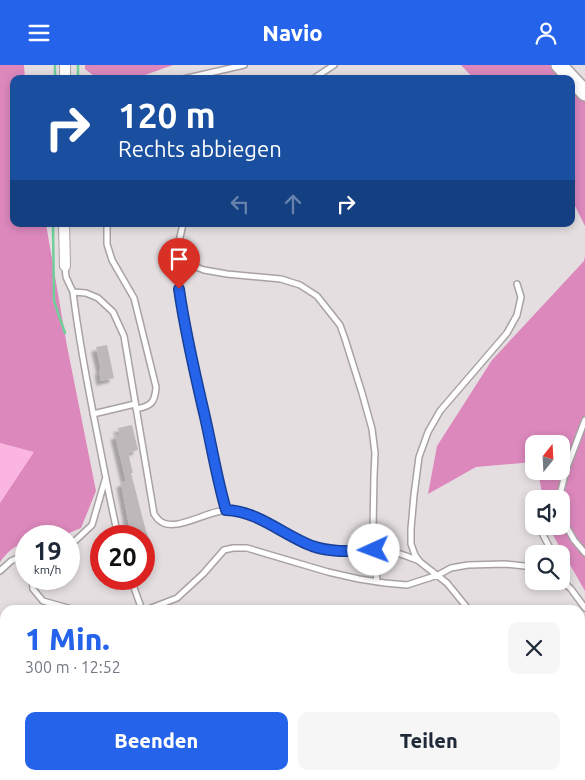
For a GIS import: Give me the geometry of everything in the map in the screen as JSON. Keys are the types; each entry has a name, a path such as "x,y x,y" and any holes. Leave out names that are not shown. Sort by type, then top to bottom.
{"main road":[{"path":"558,65 568,75"},
{"path":"575,83 585,93"}],"street":[{"path":"64,227 65,266"}],"lane":[{"path":"201,75 244,65"},
{"path":"319,75 334,65"},
{"path":"93,414 135,406 146,407 152,403 155,397 156,387 134,298 112,260 107,244 107,227"},
{"path":"182,227 178,246 180,299 218,482 226,510"},
{"path":"178,246 181,257 188,264 204,270 281,279 300,285 316,296 340,325 372,429 375,453 374,550 377,582"},
{"path":"65,266 66,277 73,292 93,414 116,525"},
{"path":"465,605 438,575 420,561 415,555 411,544 419,457 428,433 440,411 507,333 516,315 521,297 517,284"},
{"path":"73,292 86,293 98,298 113,312 124,336 154,514 159,521 175,525 220,510 232,510 262,520 321,549 335,551 387,551 420,561"},
{"path":"561,490 566,470 585,420"},
{"path":"80,536 92,525 105,477"},
{"path":"570,532 585,553"},
{"path":"158,605 177,598 203,574 224,550 233,548 247,548 328,572 377,582 407,585 438,575 451,568 468,565 506,564 525,566"},
{"path":"0,571 15,559"},
{"path":"570,588 583,605"},
{"path":"34,590 43,601 57,605"},
{"path":"136,590 142,605"}],"shaded area":[{"path":"0,65 24,65 25,75 10,75 10,227 47,227 67,346 96,491 80,528 80,525 15,525 15,547 0,562 0,503 34,452 0,443"},
{"path":"85,65 173,65 145,75 93,75 85,69"},
{"path":"461,65 550,65 559,75 470,75"},
{"path":"575,91 585,101 585,226 575,206"},
{"path":"585,256 585,591 570,565 570,545 559,545 553,535 570,535 570,490 541,490 540,480 570,480 570,435 525,435 525,463 476,467 428,494 437,446 492,360 584,261"},
{"path":"0,443 35,452 0,503"}],"building":[{"path":"107,345 114,378 101,381 99,370 101,370 96,347"},
{"path":"132,425 138,450 128,453 133,473 131,473 144,525 129,525 121,483 126,481 115,435 120,434 118,428"}],"waterway":[{"path":"55,65 55,75"},
{"path":"78,65 78,75"},
{"path":"53,227 54,301 65,333"}],"route":[{"path":"179,289 195,374 218,482 226,510 244,513 262,520 321,549 335,551 374,550"}]}
